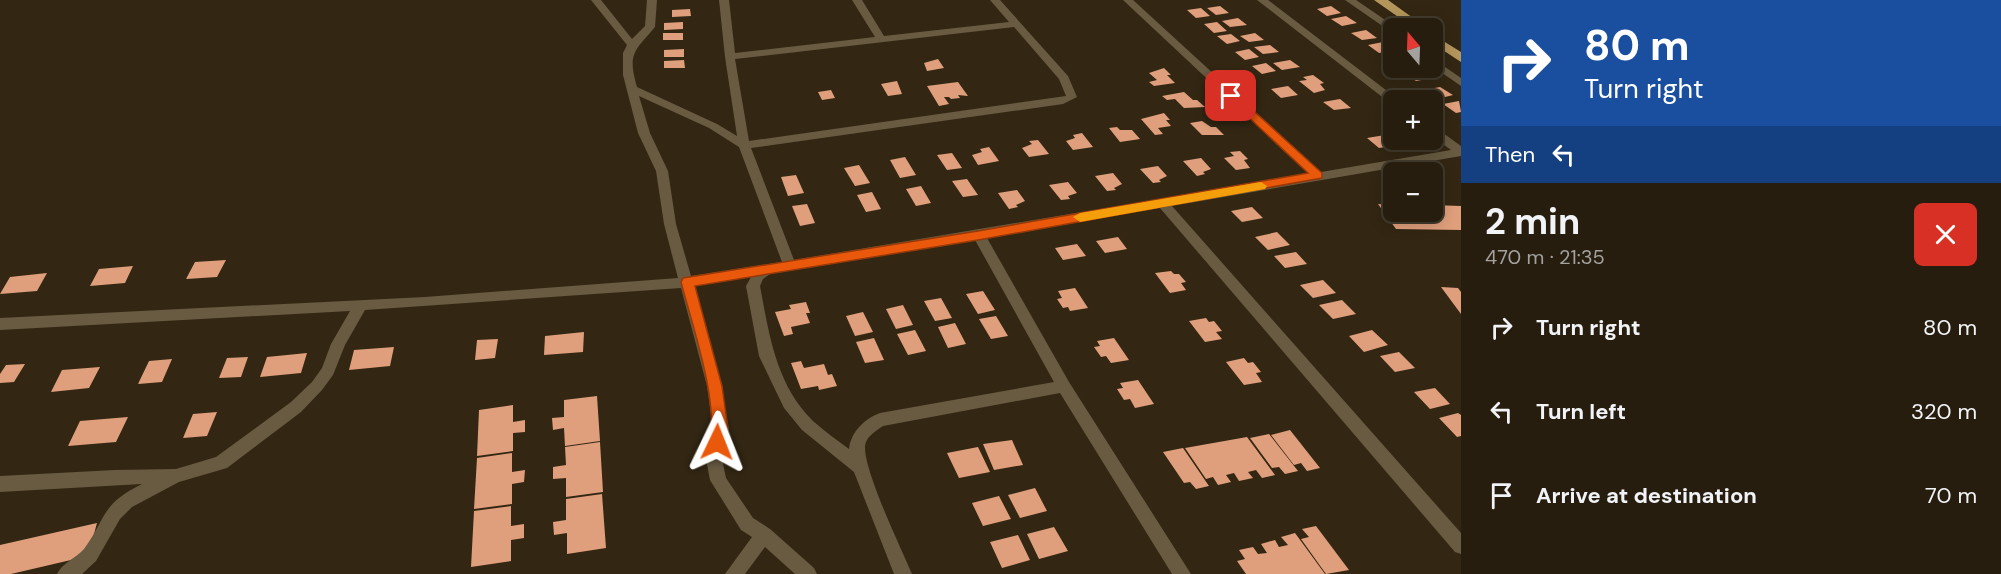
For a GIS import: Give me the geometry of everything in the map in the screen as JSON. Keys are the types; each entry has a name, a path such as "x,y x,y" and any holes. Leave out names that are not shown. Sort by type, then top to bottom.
{"highway":[{"path":"1380,0 1406,18"},
{"path":"1443,45 1461,58"}],"street":[{"path":"596,0 632,45"},
{"path":"652,0 650,27 632,45 628,53 632,89 644,133 662,171 670,224 688,282 714,386 721,429 713,454 718,480 747,524 764,535 808,574"},
{"path":"724,0 730,57 744,145 789,264"},
{"path":"857,0 881,40"},
{"path":"632,89 713,126 744,145 1063,101 1072,97 1064,78 995,0"},
{"path":"1128,0 1318,176"},
{"path":"1262,0 1383,92"},
{"path":"1350,0 1383,23"},
{"path":"730,57 1016,24"},
{"path":"1443,69 1461,83"},
{"path":"1443,138 1461,152"},
{"path":"0,324 361,305 688,282 1461,152"},
{"path":"1162,203 1461,546"},
{"path":"978,235 1064,386 1182,574"},
{"path":"769,268 758,276 753,286 766,356 789,403 807,425 860,467"},
{"path":"66,574 81,566 89,558 115,512 130,500 176,476 221,463 296,407 328,371 338,345 361,305"},
{"path":"903,574 860,467 857,446 864,430 880,420 1064,386"},
{"path":"0,484 176,476"},
{"path":"734,574 764,535"}],"building":[{"path":"1220,6 1229,13 1216,15 1207,8"},
{"path":"1331,6 1341,13 1327,16 1317,9"},
{"path":"1201,8 1210,16 1196,18 1187,10"},
{"path":"690,9 691,16 672,17 672,10"},
{"path":"1346,16 1357,23 1342,26 1331,19"},
{"path":"1238,18 1247,25 1230,27 1222,21"},
{"path":"683,22 683,29 664,30 664,23"},
{"path":"1217,22 1227,31 1214,33 1204,24"},
{"path":"1366,30 1377,38 1362,40 1351,33"},
{"path":"663,33 683,33 683,40 663,40"},
{"path":"1255,33 1264,40 1249,42 1240,36"},
{"path":"1231,34 1240,41 1227,44 1217,36"},
{"path":"1383,42 1383,52 1379,53 1368,45"},
{"path":"1270,45 1279,52 1263,54 1254,47"},
{"path":"684,49 684,57 664,57 664,50"},
{"path":"1249,49 1259,57 1245,60 1235,52"},
{"path":"938,59 944,68 927,71 924,63"},
{"path":"684,60 685,68 664,68 664,61"},
{"path":"1290,60 1300,67 1282,70 1273,63"},
{"path":"1266,63 1276,71 1262,74 1252,66"},
{"path":"1164,68 1175,83 1154,86 1149,82 1157,80 1149,73"},
{"path":"1313,75 1324,83 1320,84 1325,90 1314,93 1299,81 1307,80 1303,77"},
{"path":"1412,78 1432,78 1416,81"},
{"path":"897,81 902,94 888,96 881,84"},
{"path":"958,82 968,96 958,95 960,98 951,99 944,97 949,104 939,106 927,86"},
{"path":"1288,86 1298,95 1281,98 1271,89"},
{"path":"1440,87 1453,95 1443,98 1443,90 1424,90"},
{"path":"831,90 835,98 822,100 818,92"},
{"path":"1184,92 1205,107 1184,108 1175,99 1167,100 1162,96"},
{"path":"1340,99 1351,108 1334,110 1323,102"},
{"path":"1459,101 1461,112 1456,113 1443,104"},
{"path":"1164,113 1170,120 1166,120 1171,126 1158,128 1163,134 1155,135 1141,119"},
{"path":"1202,121 1211,127 1216,127 1224,135 1202,135 1190,123"},
{"path":"1117,127 1120,130 1132,130 1140,139 1120,142 1109,128"},
{"path":"1082,133 1093,147 1073,150 1066,141 1075,138 1073,135"},
{"path":"1383,135 1383,147 1379,148 1367,138"},
{"path":"1038,140 1049,154 1029,157 1022,148 1032,144 1029,141"},
{"path":"989,147 999,161 978,165 972,155 982,152 980,149"},
{"path":"1240,151 1248,159 1244,160 1250,168 1236,170 1224,158 1234,156 1230,152"},
{"path":"952,153 962,168 947,170 937,155"},
{"path":"905,157 916,175 900,178 890,160"},
{"path":"1201,158 1211,169 1197,176 1183,161"},
{"path":"859,165 870,183 855,186 844,168"},
{"path":"1158,166 1167,176 1159,180 1161,182 1153,183 1140,169"},
{"path":"1113,173 1122,184 1114,188 1116,190 1107,191 1095,176"},
{"path":"796,175 804,193 788,196 781,177"},
{"path":"967,179 978,195 963,197 952,181"},
{"path":"1068,182 1077,193 1068,196 1070,199 1061,200 1049,185"},
{"path":"921,186 931,203 916,206 906,189"},
{"path":"1017,190 1025,201 1016,205 1018,207 1009,209 998,193"},
{"path":"872,192 881,209 866,212 857,195"},
{"path":"807,204 815,223 800,226 792,206"},
{"path":"1443,205 1461,206 1461,230 1396,229 1391,222 1443,222"},
{"path":"1252,207 1263,218 1242,222 1231,211"},
{"path":"1277,232 1290,245 1268,250 1255,237"},
{"path":"1118,237 1127,249 1105,253 1096,241"},
{"path":"1077,244 1086,256 1063,260 1055,248"},
{"path":"1296,252 1307,264 1285,268 1274,256"},
{"path":"226,260 217,277 186,279 195,262"},
{"path":"133,266 125,283 90,286 99,269"},
{"path":"1171,271 1179,274 1186,282 1181,283 1186,290 1170,293 1155,273"},
{"path":"47,273 37,291 0,294 10,277"},
{"path":"1323,280 1336,293 1313,298 1300,285"},
{"path":"1441,287 1458,288 1461,292 1461,314"},
{"path":"1075,288 1088,308 1070,311 1068,307 1063,308 1057,299 1062,298 1058,291"},
{"path":"983,291 995,310 978,314 966,294"},
{"path":"941,298 952,318 935,321 924,301"},
{"path":"1342,300 1356,314 1333,319 1319,305"},
{"path":"806,302 810,313 806,313 810,323 791,327 793,334 784,336 775,312 791,309 789,305"},
{"path":"903,305 913,325 896,329 886,309"},
{"path":"863,312 873,332 855,336 846,316"},
{"path":"996,316 1008,336 991,339 979,319"},
{"path":"1206,318 1209,322 1214,321 1222,331 1216,332 1222,339 1205,342 1189,321"},
{"path":"955,323 966,344 948,348 938,327"},
{"path":"915,330 926,351 908,355 897,334"},
{"path":"1372,330 1388,345 1364,352 1349,336"},
{"path":"584,332 583,352 544,355 545,336"},
{"path":"874,338 884,360 865,363 856,342"},
{"path":"1114,338 1129,360 1111,363 1106,356 1101,357 1094,347 1100,346 1097,341"},
{"path":"498,339 495,358 475,360 477,340"},
{"path":"394,347 390,366 349,370 354,350"},
{"path":"1399,352 1415,368 1395,372 1380,356"},
{"path":"307,353 301,373 260,377 267,357"},
{"path":"248,357 241,377 219,378 227,358"},
{"path":"1244,358 1248,363 1253,362 1261,372 1256,373 1262,382 1244,385 1226,362"},
{"path":"172,359 162,382 138,384 149,361"},
{"path":"801,361 804,368 824,364 828,375 832,374 837,386 819,390 818,386 801,389 791,363"},
{"path":"25,364 14,382 0,383 0,374 6,365"},
{"path":"100,367 89,388 51,392 62,370"},
{"path":"1138,380 1154,404 1135,408 1130,399 1124,400 1117,389 1123,388 1120,383"},
{"path":"1435,388 1450,404 1430,409 1414,392"},
{"path":"597,396 600,441 565,446 564,428 553,430 552,418 564,417 564,400"},
{"path":"513,405 513,422 525,420 525,432 513,433 513,451 477,456 479,410"},
{"path":"217,412 207,436 183,438 193,414"},
{"path":"1458,413 1461,415 1461,436 1457,437 1439,418"},
{"path":"128,417 116,442 68,446 80,421"},
{"path":"1290,430 1320,468 1307,471 1301,463 1294,465 1271,435"},
{"path":"1269,434 1298,471 1285,474 1279,467 1272,468 1250,438"},
{"path":"1247,437 1275,475 1262,478 1256,470 1248,472 1253,478 1239,481 1234,473 1226,475 1231,482 1218,485 1213,477 1206,479 1185,448"},
{"path":"1012,440 1023,465 994,470 983,444"},
{"path":"600,442 603,492 566,497 566,478 553,479 553,467 566,465 565,447"},
{"path":"978,447 990,472 959,478 947,453"},
{"path":"1183,448 1209,486 1196,489 1190,482 1184,483 1163,452"},
{"path":"512,453 512,472 525,470 524,482 512,484 512,504 474,509 477,458"},
{"path":"1035,488 1047,511 1020,518 1008,495"},
{"path":"602,494 606,548 567,554 567,533 554,535 553,522 566,520 566,499"},
{"path":"999,496 1011,519 983,526 972,503"},
{"path":"511,506 511,526 524,524 524,538 511,540 511,561 471,567 474,511"},
{"path":"97,523 88,556 11,574 0,574 0,545"},
{"path":"1316,526 1349,570 1326,574 1301,539 1309,537 1302,529"},
{"path":"1054,527 1068,551 1039,559 1027,534"},
{"path":"1295,533 1325,574 1246,574 1237,561 1245,559 1239,550 1253,547 1258,554 1267,553 1261,544 1275,540 1279,547 1288,545 1281,537"},
{"path":"1018,535 1030,560 1002,568 990,542"}],"slow traffic":[{"path":"1080,217 1261,186"}],"route":[{"path":"717,442 721,429 714,386 688,282 1318,176 1231,96"}]}
